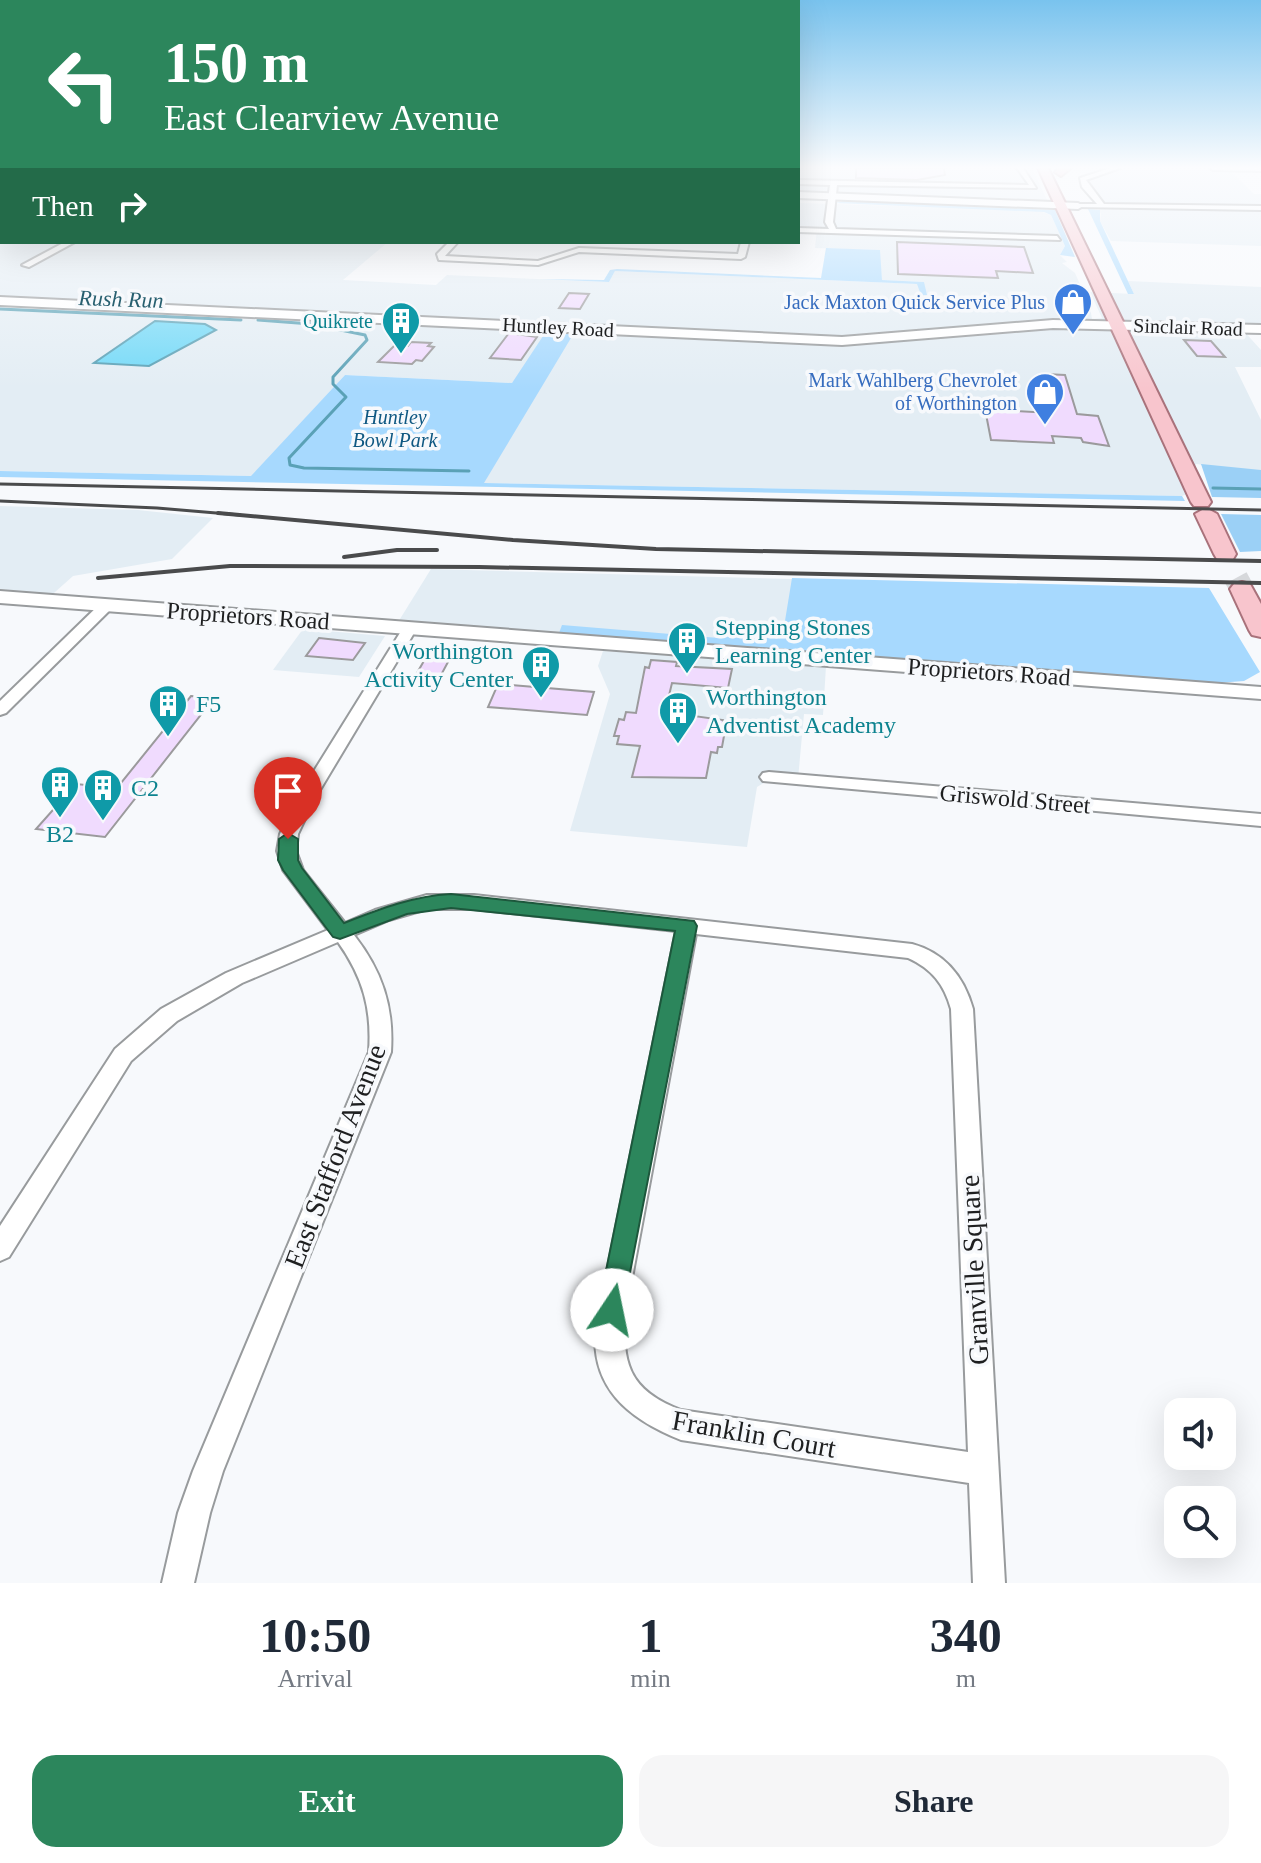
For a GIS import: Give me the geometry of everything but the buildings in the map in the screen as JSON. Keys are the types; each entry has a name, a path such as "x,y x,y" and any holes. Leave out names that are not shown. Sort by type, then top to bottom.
{"main road":[{"path":"1082,242 1115,325 1261,630"},
{"path":"1094,243 1151,360 1156,406"},
{"name":"Huntley Road","path":"0,301 842,341 910,339 1025,325 1115,325"},
{"name":"Sinclair Road","path":"1115,325 1261,329"}],"street":[{"path":"26,265 67,244"},
{"path":"452,244 441,254 442,258 542,263 556,261 565,252 579,250 741,257 744,244"},
{"name":"Proprietors Road","path":"0,597 1261,693"},
{"path":"0,710 107,605"},
{"name":"East Stafford Avenue","path":"178,1583 194,1513 208,1471 380,1052 384,1029 377,986 359,954 292,870 287,844 290,831 315,785 410,628"},
{"name":"Griswold Street","path":"769,777 1261,820"},
{"path":"0,1249 104,1081 144,1034 169,1015 234,978 340,932 401,908 427,902 451,901 687,926"},
{"name":"Granville Square","path":"687,926 912,951 938,964 958,990 962,1009 989,1583"},
{"name":"Franklin Court","path":"687,926 612,1310 610,1353 626,1391 650,1414 681,1425 983,1470"}],"shaded area":[{"path":"816,242 1063,242 1065,246 1060,255 1067,262 1062,263 1075,273 1092,319 1102,318 1090,292 1134,294 1128,281 1261,287 1261,329 1242,329 1261,350 1261,367 1235,367 1261,420 1261,472 1196,464 1187,494 1182,496 483,483 576,328 512,383 345,375 252,476 0,471 0,244 386,244 343,280 436,285 447,275 609,282 615,271 918,284 921,294 924,282 882,280 879,250 815,248"},
{"path":"1137,242 1261,242 1261,246"},
{"path":"155,321 205,324 216,330 149,366 94,363"},
{"path":"1201,464 1261,470 1261,498 1212,497"},
{"path":"0,506 138,510 213,518 172,559 73,576 46,600 0,597"},
{"path":"1221,514 1261,515 1261,551 1240,552"},
{"path":"431,569 793,579 785,657 395,627"},
{"path":"303,629 385,636 359,677 273,670"},
{"path":"603,651 826,666 823,715 804,714 798,779 767,781 757,787 747,847 570,831 610,694 598,666"}],"green space":[{"path":"1063,242 1069,242 1075,257 1060,255 1065,246"},
{"path":"1103,242 1110,242 1134,294 1128,294"},
{"path":"826,248 880,250 882,280 924,282 927,295 921,295 917,284 615,271 609,282 539,279 604,280 610,270 617,269 821,278"},
{"name":"Huntley Bowl Park","path":"549,327 577,328 484,483 1182,496 1185,501 0,477 0,471 251,476 345,375 512,383"},
{"path":"792,578 1209,588 1260,672 1244,681 1217,683 559,633 562,625 719,638 722,631 783,633"}],"waterway":[{"name":"Rush Run","path":"0,309 241,320"},
{"name":"Rush Run","path":"258,320 311,324 365,335 367,340 333,377 333,384 346,397 289,458 290,465 304,468 469,471"},
{"name":"Rush Run","path":"1213,488 1261,489"}],"tunnel":[{"path":"1236,578 1242,589"}],"railway":[{"path":"0,484 1261,510"},
{"path":"0,501 238,515"},
{"path":"218,513 238,515"},
{"path":"238,515 513,540 656,549 1261,561"},
{"path":"344,557 397,550 437,550"},
{"path":"98,578 230,566 479,567 1261,583"}],"place":[{"name":"Jack Maxton Quick Service Plus","path":"1073,336"},
{"name":"Quikrete","path":"401,355"},
{"name":"Mark Wahlberg Chevrolet of Worthington","path":"1045,426"},
{"name":"Stepping Stones Learning Center","path":"687,675"},
{"name":"Worthington Activity Center","path":"541,699"},
{"name":"F5","path":"168,738"},
{"name":"Worthington Adventist Academy","path":"678,745"},
{"name":"B2","path":"60,819"},
{"name":"C2","path":"103,822"}],"route":[{"path":"288,839 288,860 292,870 340,932 401,908 451,901 687,926 612,1310"}]}
